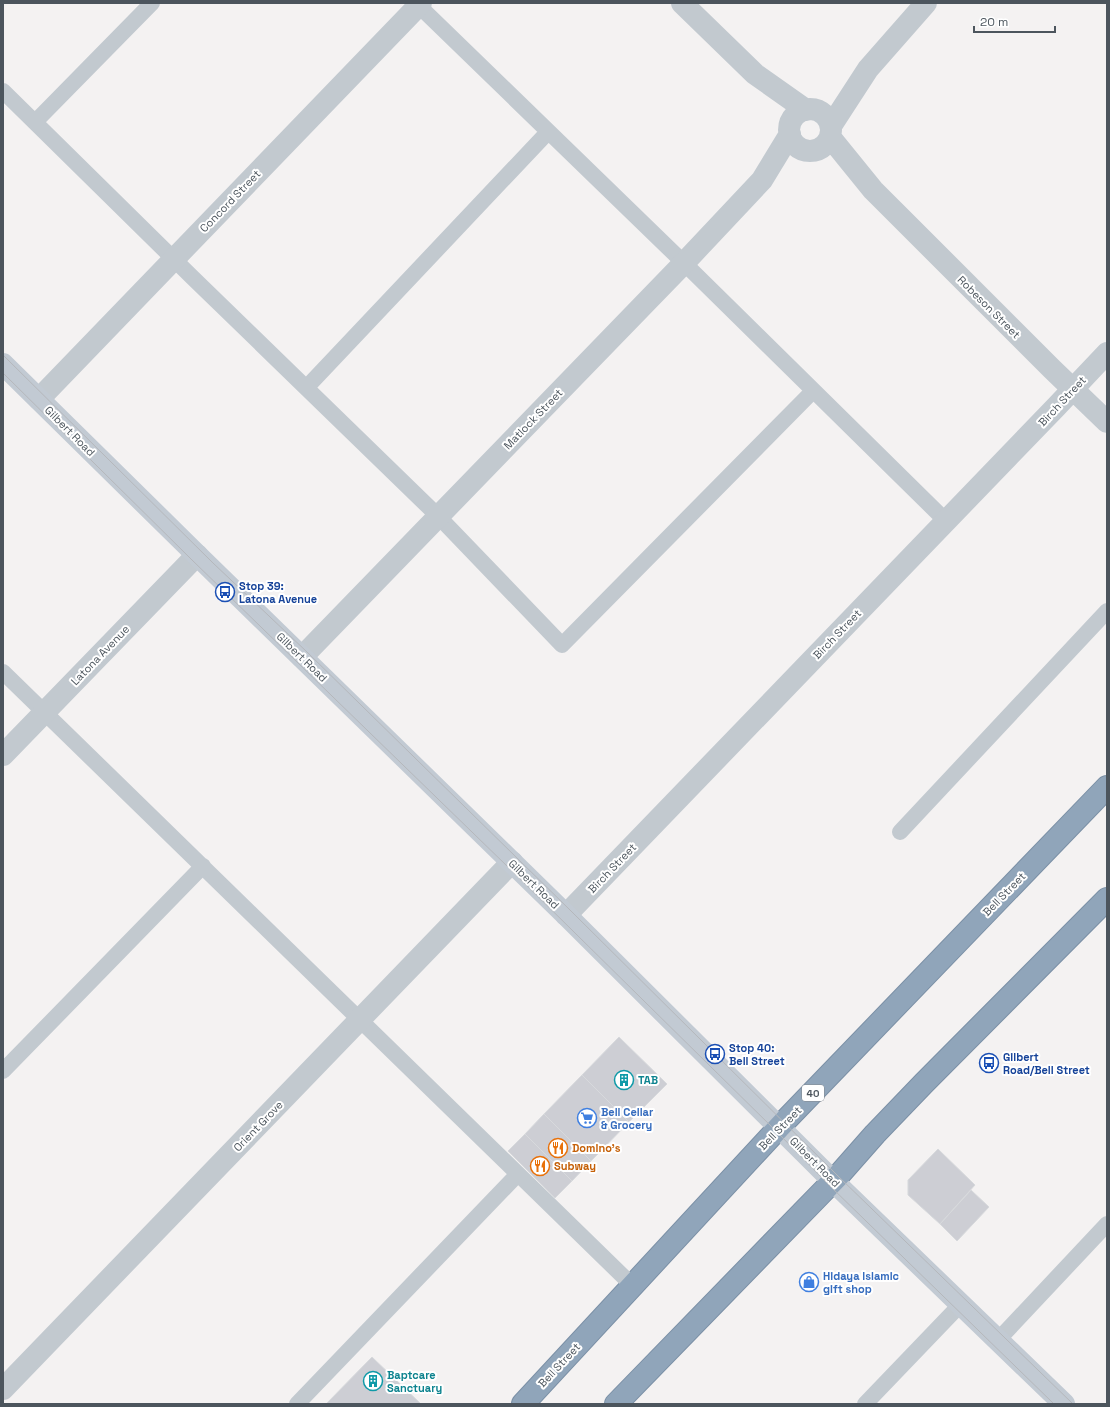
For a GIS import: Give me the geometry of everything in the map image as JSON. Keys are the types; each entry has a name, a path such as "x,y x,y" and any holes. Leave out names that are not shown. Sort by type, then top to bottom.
{"highway":[{"name":"Bell Street","path":"523,1404 780,1127 1107,786"},
{"path":"616,1404 833,1181 924,1083 1107,899"}],"street":[{"name":"Robeson Street","path":"682,3 755,74 818,131 873,190 1072,389 1107,422"},
{"name":"Matlock Street","path":"302,657 684,264 762,180 818,131 868,69 926,3"},
{"name":"Concord Street","path":"39,399 418,4"},
{"name":"Robeson Street","path":"755,74 790,131 792,141 796,146 802,150 818,131"},
{"name":"Matlock Street","path":"762,180 790,131 795,116 818,131"},
{"name":"Birch Street","path":"566,915 1107,353"},
{"name":"Gilbert Road","path":"3,364 566,915 833,1181 1064,1404"},
{"name":"Latona Avenue","path":"3,755 197,555"},
{"name":"Orient Grove","path":"3,1389 512,862"}],"lane":[{"path":"35,122 152,3"},
{"path":"418,4 946,521"},
{"path":"3,91 438,516 562,645 813,391"},
{"path":"306,388 548,132"},
{"path":"900,832 1107,611"},
{"path":"3,672 632,1286"},
{"path":"3,1071 203,866"},
{"path":"297,1404 517,1175"},
{"path":"998,1340 1107,1224"},
{"path":"865,1404 961,1304"}],"building":[{"name":"TAB","path":"619,1037 667,1084 629,1122 582,1075"},
{"name":"Bell Cellar & Grocery","path":"582,1075 629,1122 591,1161 544,1114"},
{"name":"Domino's","path":"544,1114 591,1161 572,1181 525,1134"},
{"name":"Subway","path":"525,1134 572,1181 555,1198 508,1151"},
{"path":"938,1149 975,1185 940,1224 908,1195 908,1180"},
{"path":"971,1190 989,1207 957,1241 940,1224"},
{"name":"Baptcare Sanctuary","path":"372,1357 421,1404 326,1404"}],"tram line":[{"path":"3,355 213,563 307,652 571,911 838,1176 1073,1404"},
{"path":"3,373 192,560 508,867 829,1185 1054,1404"}],"place":[{"name":"Stop 39: Latona Avenue","path":"225,592"},
{"name":"Stop 40: Bell Street","path":"715,1054"},
{"name":"Gilbert Road/Bell Street","path":"989,1063"},
{"name":"TAB","path":"624,1080"},
{"name":"Bell Cellar & Grocery","path":"587,1118"},
{"name":"Domino's","path":"558,1148"},
{"name":"Subway","path":"540,1166"},
{"name":"Hidaya Islamic gift shop","path":"809,1282"},
{"name":"Baptcare Sanctuary","path":"373,1381"}]}
